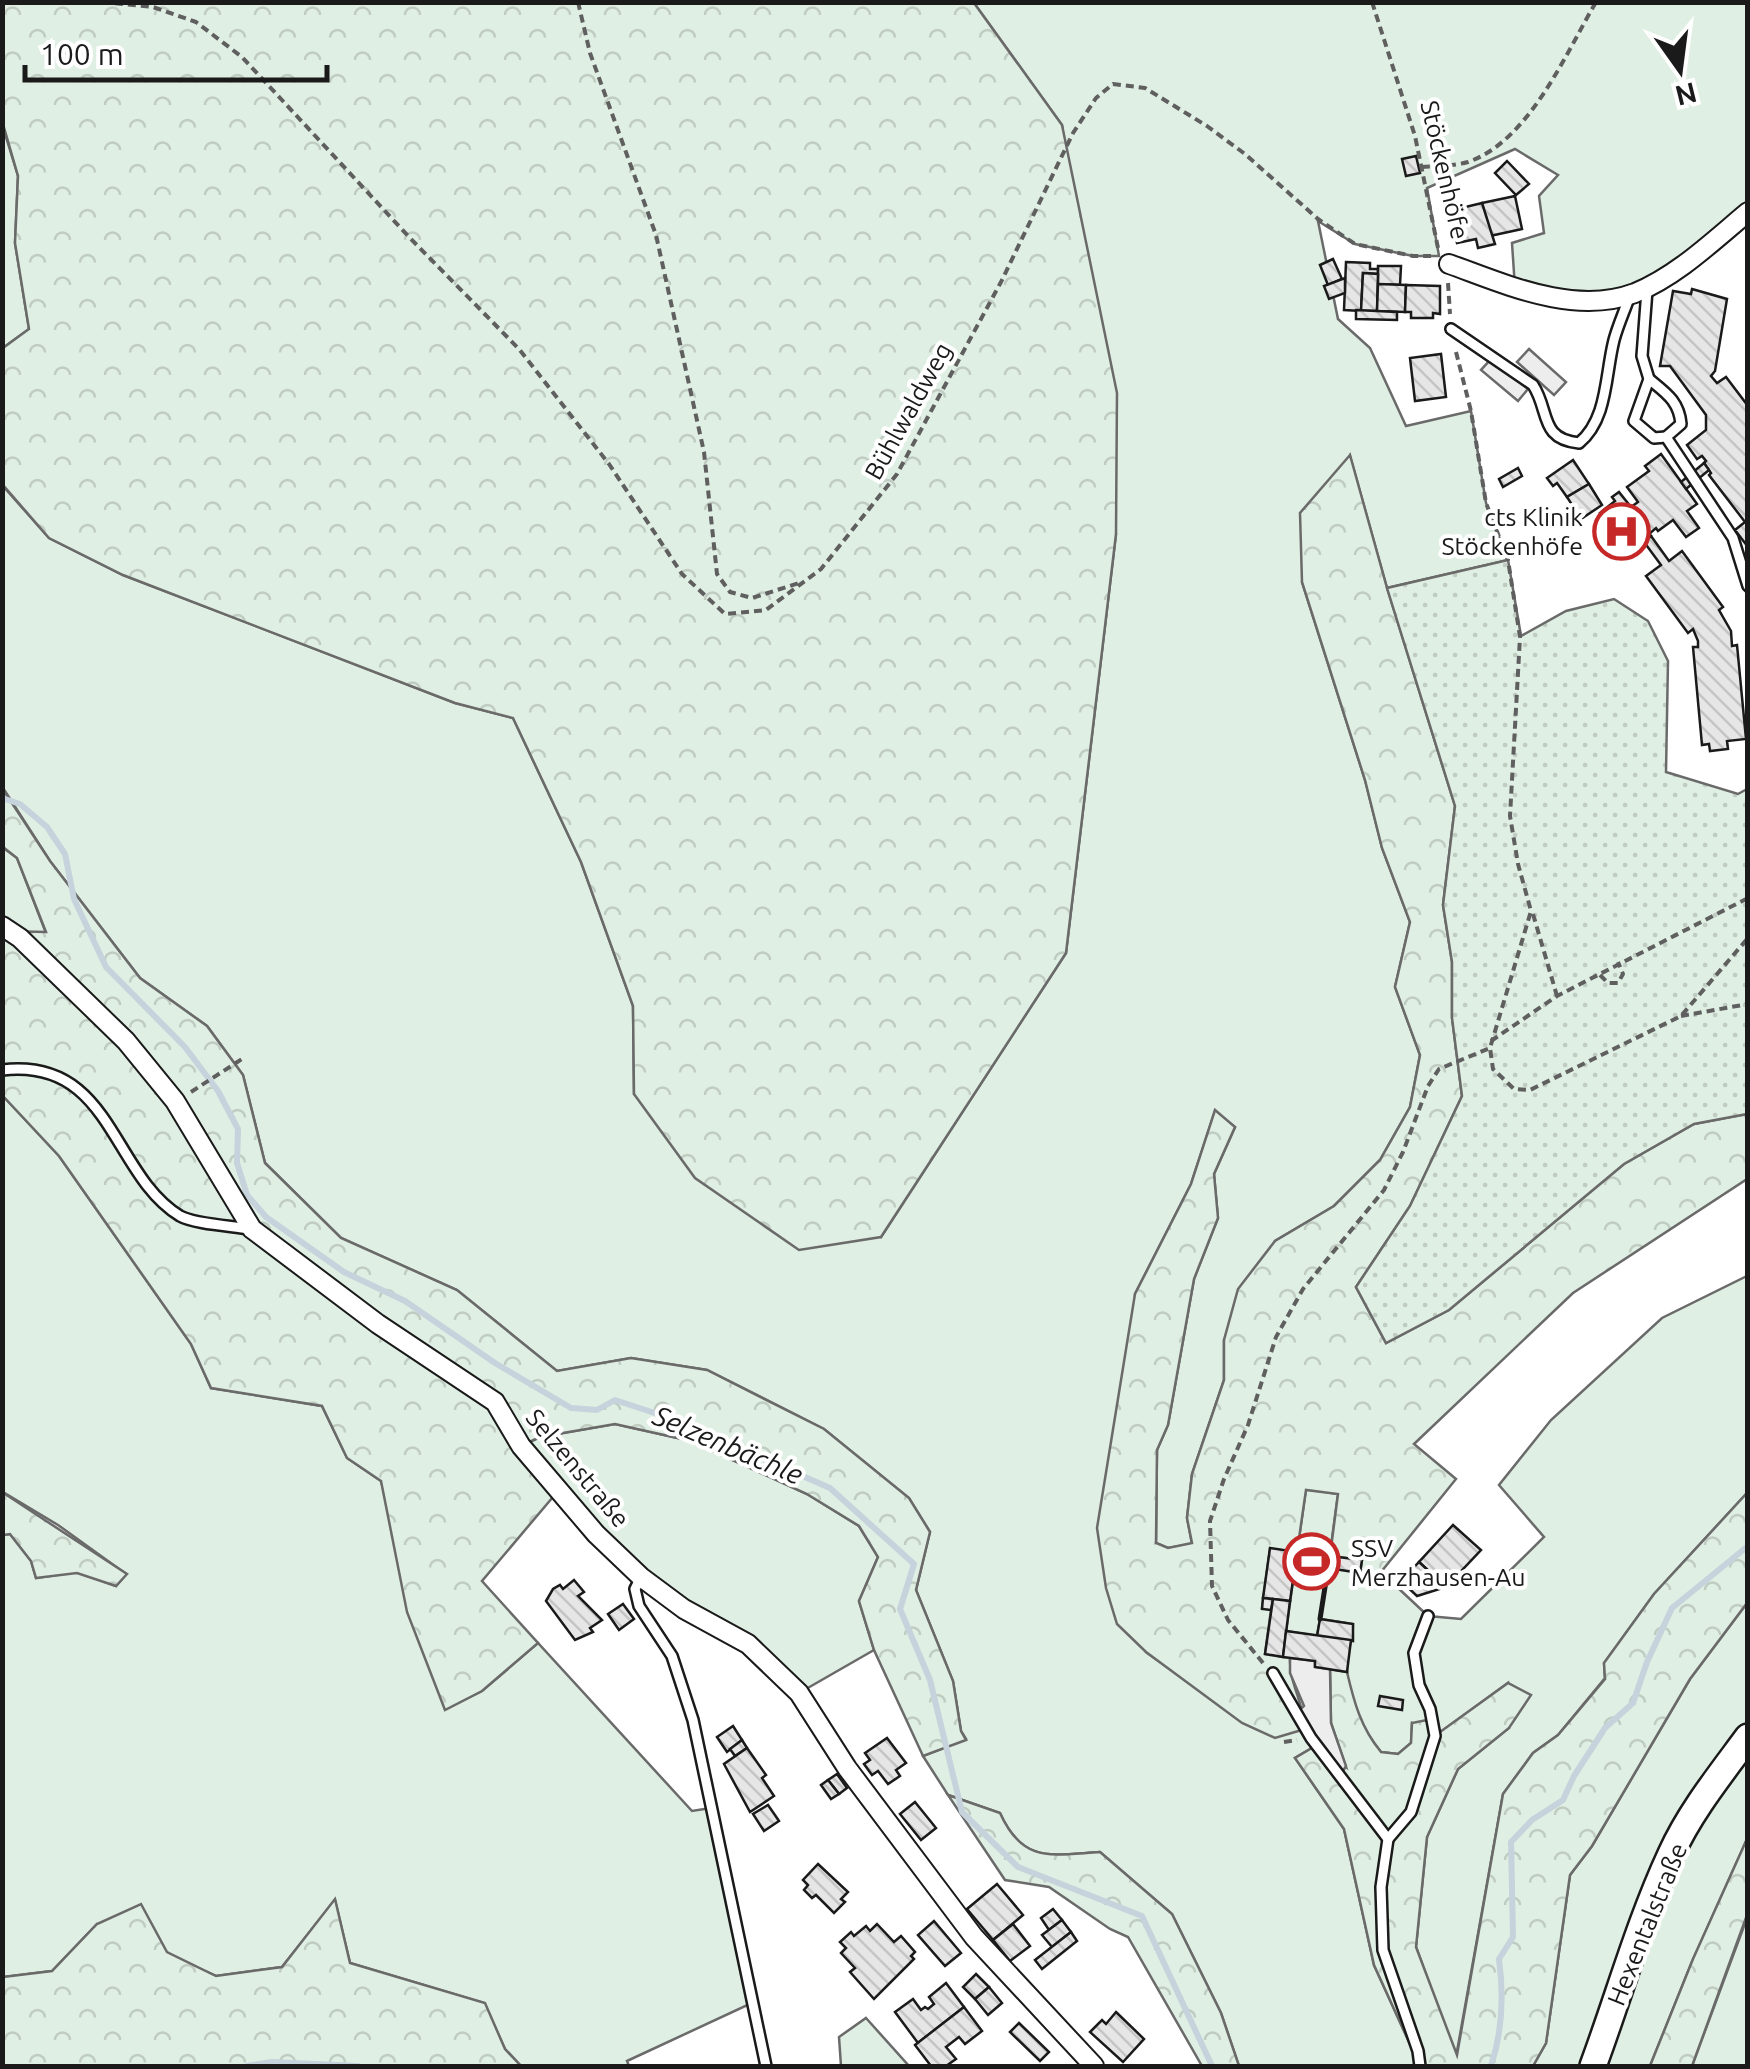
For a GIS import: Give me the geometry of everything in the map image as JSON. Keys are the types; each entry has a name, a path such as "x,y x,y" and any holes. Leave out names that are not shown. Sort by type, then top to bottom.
{"main road":[{"name":"Hexentalstraße","path":"1593,2066 1639,1931 1672,1852 1701,1802 1748,1737"}],"street":[{"name":"Stöckenhöfe","path":"1445,264 1515,288 1563,299 1603,300 1639,291 1679,268 1748,212"},
{"name":"Selzenstraße","path":"2,926 77,992 151,1071 175,1101 252,1229 378,1324 495,1402 521,1446 596,1534 642,1577 684,1608 748,1644 799,1694 846,1768 974,1937 1094,2066"}],"lane":[{"path":"1450,329 1533,385 1542,399 1544,418 1552,432 1563,442 1579,444 1590,434 1599,414 1614,339 1639,291"},
{"path":"1639,291 1642,356 1649,379 1673,398 1680,410 1680,424 1666,436 1654,438 1634,421 1649,379"},
{"path":"1666,436 1733,538 1748,586"},
{"path":"2,1070 60,1076 104,1115 152,1189 182,1217 252,1229"},
{"path":"642,1577 635,1590 639,1606 672,1656 693,1720 766,2066"},
{"path":"1420,2066 1383,1950 1381,1887 1388,1839 1412,1812 1435,1736 1414,1654 1428,1616"},
{"path":"1273,1673 1311,1738 1388,1839"}],"path":[{"name":"Bühlwaldweg","path":"102,2 152,7 196,22 242,57 519,349 609,464 682,574 724,614 766,610 821,569 896,474 1001,282 1073,133 1096,98 1113,84 1145,88 1207,126 1245,154 1318,220 1355,244 1445,264"},
{"path":"578,2 590,53 656,235 704,452 718,574 730,592 752,598 803,582"},
{"name":"Stöckenhöfe","path":"1372,2 1422,167 1445,264"},
{"path":"1422,167 1467,162 1511,138 1596,2"},
{"path":"1445,264 1450,329 1471,411 1486,502 1508,560 1520,637 1510,816 1518,864 1557,996"},
{"path":"1492,1041 1557,996 1748,898"},
{"path":"1531,911 1490,1048 1493,1069 1514,1089 1530,1090 1681,1016 1748,1004"},
{"path":"1681,1016 1748,938"},
{"path":"1599,974 1608,983 1618,983 1623,974 1618,962"},
{"path":"1273,1673 1228,1620 1212,1586 1210,1521 1224,1479 1248,1425 1276,1337 1303,1289 1384,1190 1428,1086 1439,1069 1490,1048"},
{"path":"192,1091 242,1059"}],"green space":[{"path":"3,2 974,3 1062,125 1117,393 1116,534 1066,953 881,1237 799,1250 695,1178 634,1094 633,1006 581,862 513,718 455,703 123,575 49,538 3,485 3,348 29,329 15,243 18,176 3,124"},
{"path":"974,3 1747,3 1747,219 1679,267 1603,300 1515,288 1512,243 1544,233 1539,196 1558,175 1515,149 1427,188 1439,256 1413,256 1355,244 1318,221 1338,319 1370,348 1406,426 1471,411 1486,503 1508,560 1387,588 1350,456 1302,582 1365,780 1382,848 1410,922 1395,987 1420,1055 1410,1107 1380,1160 1334,1206 1275,1241 1224,1340 1224,1380 1192,1474 1187,1518 1192,1544 1168,1548 1156,1543 1157,1450 1168,1425 1194,1279 1218,1218 1214,1174 1235,1127 1215,1111 1191,1184 1135,1294 1146,1652 1187,1681 1305,1729 1317,1745 1295,1758 1344,1829 1374,1965 1420,2066 1239,2066 1221,2013 1172,1914 1100,1852 1053,1854 1029,1849 1018,1841 1000,1813 948,1795 923,1756 966,1739 961,1731 953,1681 916,1590 930,1532 909,1498 824,1429 707,1370 631,1358 557,1371 457,1290 341,1238 265,1163 243,1075 207,1026 140,978 50,861 3,788 2,485 49,538 123,575 455,703 513,718 581,862 633,1006 634,1094 881,1237 1066,953 1116,534 1062,125"},
{"path":"2,124 18,176 15,243 29,329 3,348"},
{"path":"1350,455 1455,806 1443,905 1452,962 1452,1018 1462,1096 1410,1206 1356,1287 1386,1343 1449,1310 1624,1164 1694,1124 1747,1114 1747,1179 1573,1293 1414,1444 1456,1479 1381,1572 1360,1573 1362,1560 1330,1556 1338,1494 1306,1490 1297,1552 1270,1549 1262,1608 1271,1610 1265,1654 1290,1658 1305,1729 1275,1738 1242,1723 1146,1652 1117,1624 1106,1588 1097,1528 1135,1294 1191,1184 1215,1110 1235,1127 1214,1174 1218,1218 1194,1279 1168,1425 1157,1450 1156,1543 1168,1548 1192,1543 1187,1518 1192,1474 1224,1380 1224,1340 1238,1289 1275,1241 1334,1206 1380,1160 1410,1107 1420,1055 1395,987 1410,922 1382,848 1365,780 1302,582 1300,513"},
{"path":"1508,560 1521,636 1566,611 1614,599 1648,621 1668,661 1666,772 1738,794 1747,789 1747,1114 1694,1124 1624,1164 1449,1310 1386,1343 1356,1287 1410,1206 1462,1096 1452,1018 1452,962 1443,905 1455,806 1387,588"},
{"path":"2,788 50,861 140,978 207,1026 243,1075 265,1163 341,1238 457,1290 557,1371 631,1358 707,1370 824,1429 909,1498 930,1532 916,1590 953,1681 966,1740 923,1756 874,1650 859,1601 878,1557 859,1526 807,1494 691,1441 615,1424 540,1437 521,1446 558,1491 482,1581 538,1643 482,1691 445,1710 407,1612 381,1481 347,1458 322,1406 211,1388 191,1344 59,1156 3,1096 3,931 46,932 17,858 3,847"},
{"path":"2,847 17,858 46,933 3,931"},
{"path":"3,1096 59,1156 191,1344 211,1388 322,1406 347,1458 381,1481 445,1709 482,1691 538,1643 692,1811 711,1808 754,2002 627,2061 629,2066 521,2066 505,2049 484,2003 350,1963 335,1900 282,1967 216,1976 97,1924 52,1971 3,1977 2,1535 10,1534 31,1561 36,1578 77,1572 116,1586 126,1574 58,1525 3,1492"},
{"path":"1747,1276 1747,1493 1654,1594 1604,1663 1605,1678 1558,1735 1533,1753 1503,1794 1456,2057 1416,1947 1427,1837 1458,1769 1509,1728 1508,1683 1435,1736 1412,1723 1411,1743 1398,1754 1381,1752 1362,1724 1350,1692 1347,1664 1353,1624 1320,1619 1317,1636 1286,1631 1306,1489 1338,1494 1328,1568 1381,1572 1428,1616 1461,1619 1544,1537 1499,1485 1551,1420 1662,1318"},
{"path":"615,1424 691,1441 807,1494 859,1526 878,1557 859,1601 874,1650 799,1693 748,1644 641,1577 521,1446 540,1437"},
{"path":"2,1492 127,1574 116,1586 77,1573 36,1578 31,1561 10,1534 3,1535"},
{"path":"1747,1493 1747,1603 1690,1679 1592,1846 1570,1875 1546,2043 1533,2066 1420,2066 1374,1965 1344,1829 1295,1758 1317,1745 1346,1767 1331,1723 1330,1669 1347,1672 1359,1714 1381,1752 1398,1754 1411,1743 1412,1723 1432,1719 1436,1735 1508,1683 1531,1695 1509,1728 1458,1769 1427,1837 1416,1947 1457,2055 1503,1794 1533,1753 1558,1735 1605,1679 1604,1663 1654,1594"},
{"path":"1747,1603 1747,1839 1650,2066 1533,2066 1546,2043 1570,1875 1592,1846 1690,1679"},
{"path":"948,1795 1000,1813 1018,1841 1029,1849 1053,1854 1100,1852 1172,1914 1221,2013 1239,2066 1202,2066 1128,1937 1049,1887 1005,1880"},
{"path":"1747,1839 1747,1915 1692,2066 1650,2066 1693,1959"},
{"path":"335,1899 350,1963 485,2003 505,2049 521,2066 3,2066 3,1977 52,1971 97,1924 141,1904 167,1952 216,1976 282,1967"},
{"path":"1747,1918 1747,2066 1692,2066"},
{"path":"866,2018 909,2066 841,2066 839,2037"}],"shaded area":[{"path":"1529,349 1566,382 1554,395 1517,362"},
{"path":"1492,358 1528,389 1518,401 1481,370"},
{"path":"1290,1658 1315,1661 1315,1667 1330,1669 1331,1723 1346,1766 1340,1776 1295,1714 1304,1706 1290,1673"}],"building":[{"path":"1416,156 1420,173 1406,176 1402,159"},
{"path":"1507,161 1529,184 1516,195 1495,173"},
{"path":"1515,196 1522,229 1490,236 1482,203"},
{"path":"1482,203 1495,244 1478,248 1476,239 1457,243 1449,211"},
{"path":"1333,259 1342,279 1328,285 1320,265"},
{"path":"1346,262 1370,263 1370,269 1378,269 1378,274 1363,273 1361,311 1344,310"},
{"path":"1378,266 1401,266 1400,285 1378,284"},
{"path":"1363,273 1378,274 1377,311 1361,311"},
{"path":"1345,278 1345,293 1329,299 1324,286"},
{"path":"1378,284 1406,285 1405,312 1377,311"},
{"path":"1406,285 1440,286 1440,314 1433,313 1433,318 1411,318 1411,312 1405,312"},
{"path":"1692,289 1727,299 1711,376 1717,383 1726,377 1748,406 1748,547 1735,530 1745,522 1709,475 1706,461 1702,456 1697,459 1687,445 1706,430 1706,415 1670,366 1660,366 1673,291 1691,294"},
{"path":"1356,310 1397,312 1397,320 1356,319"},
{"path":"1441,354 1446,397 1415,401 1410,358"},
{"path":"1661,454 1697,504 1687,511 1699,528 1686,537 1673,520 1658,531 1656,528 1629,553 1600,513 1615,501 1612,497 1619,492 1631,507 1638,502 1627,487 1649,471 1645,466"},
{"path":"1573,460 1589,484 1567,497 1557,483 1553,486 1547,478"},
{"path":"1704,463 1709,470 1686,489 1681,482"},
{"path":"1518,468 1522,476 1503,487 1499,479"},
{"path":"1589,484 1602,505 1581,519 1567,497"},
{"path":"1651,536 1669,561 1682,551 1723,607 1719,610 1731,631 1732,646 1737,645 1746,739 1727,741 1728,749 1710,751 1709,744 1702,745 1693,647 1698,647 1698,641 1693,629 1688,633 1646,576 1661,565 1644,542"},
{"path":"1453,1525 1481,1550 1446,1587 1419,1562"},
{"path":"1270,1548 1297,1552 1290,1601 1263,1598"},
{"path":"1330,1556 1362,1560 1360,1573 1328,1568"},
{"path":"1419,1562 1446,1587 1417,1596 1401,1581"},
{"path":"574,1580 584,1592 578,1596 602,1620 590,1628 593,1632 575,1640 546,1601 553,1589 560,1585 563,1589"},
{"path":"1263,1598 1273,1599 1271,1610 1262,1609"},
{"path":"1273,1599 1290,1601 1283,1657 1265,1654"},
{"path":"623,1604 634,1619 619,1630 608,1614"},
{"path":"1320,1619 1353,1624 1353,1641 1317,1636"},
{"path":"1286,1631 1351,1640 1347,1672 1315,1667 1315,1661 1283,1657"},
{"path":"1380,1696 1403,1700 1402,1710 1378,1706"},
{"path":"733,1726 742,1740 727,1752 717,1737"},
{"path":"887,1738 906,1763 896,1770 900,1776 888,1784 878,1771 872,1775 864,1764 870,1760 865,1753"},
{"path":"742,1740 747,1748 735,1756 730,1749"},
{"path":"747,1748 766,1775 762,1778 774,1796 750,1812 724,1764"},
{"path":"837,1774 847,1788 839,1794 828,1780"},
{"path":"828,1780 839,1794 831,1799 821,1785"},
{"path":"915,1802 936,1828 921,1840 900,1814"},
{"path":"768,1805 779,1821 764,1831 753,1814"},
{"path":"818,1864 848,1892 841,1899 845,1902 834,1913 816,1895 812,1898 804,1890 808,1885 803,1880"},
{"path":"997,1884 1023,1915 993,1940 967,1909"},
{"path":"1053,1909 1062,1920 1049,1930 1041,1918"},
{"path":"1062,1920 1071,1932 1052,1947 1042,1935"},
{"path":"934,1921 961,1953 945,1966 918,1935"},
{"path":"877,1924 894,1942 901,1936 915,1952 911,1956 914,1959 874,1999 850,1972 855,1968 841,1953 846,1948 840,1942 851,1932 854,1936 866,1926 870,1931"},
{"path":"1013,1924 1030,1946 1010,1961 993,1940"},
{"path":"1071,1932 1077,1941 1042,1969 1035,1960"},
{"path":"976,1974 989,1987 975,1999 963,1987"},
{"path":"946,1983 964,2007 918,2043 895,2012 913,1999 921,2010 928,2009 934,2004 929,1997"},
{"path":"989,1987 1002,2003 988,2015 975,1999"},
{"path":"964,2007 982,2031 965,2044 959,2037 946,2047 956,2059 946,2066 931,2066 915,2045"},
{"path":"1116,2012 1144,2039 1123,2062 1090,2032 1102,2020 1106,2024"},
{"path":"1019,2023 1049,2052 1040,2061 1010,2032"}],"waterway":[{"name":"Selzenbächle","path":"2,798 20,804 47,827 65,854 74,899 106,967 185,1047 218,1091 238,1129 237,1163 247,1195 266,1217 344,1272 405,1301 495,1363 571,1408 597,1410 615,1400 673,1419 830,1488 914,1564 900,1609 930,1680 962,1812 1018,1867 1142,1916 1212,2066"},
{"path":"1491,2066 1501,2013 1499,1959 1513,1937 1511,1842 1532,1820 1563,1800 1605,1728 1633,1703 1672,1608 1748,1546"},
{"path":"247,2066 272,2062 358,2066"}],"wall":[{"path":"1320,1619 1328,1568"}],"place":[{"name":"cts Klinik Stöckenhöfe","path":"1622,531"},
{"name":"SSV Merzhausen-Au","path":"1312,1562"}]}
